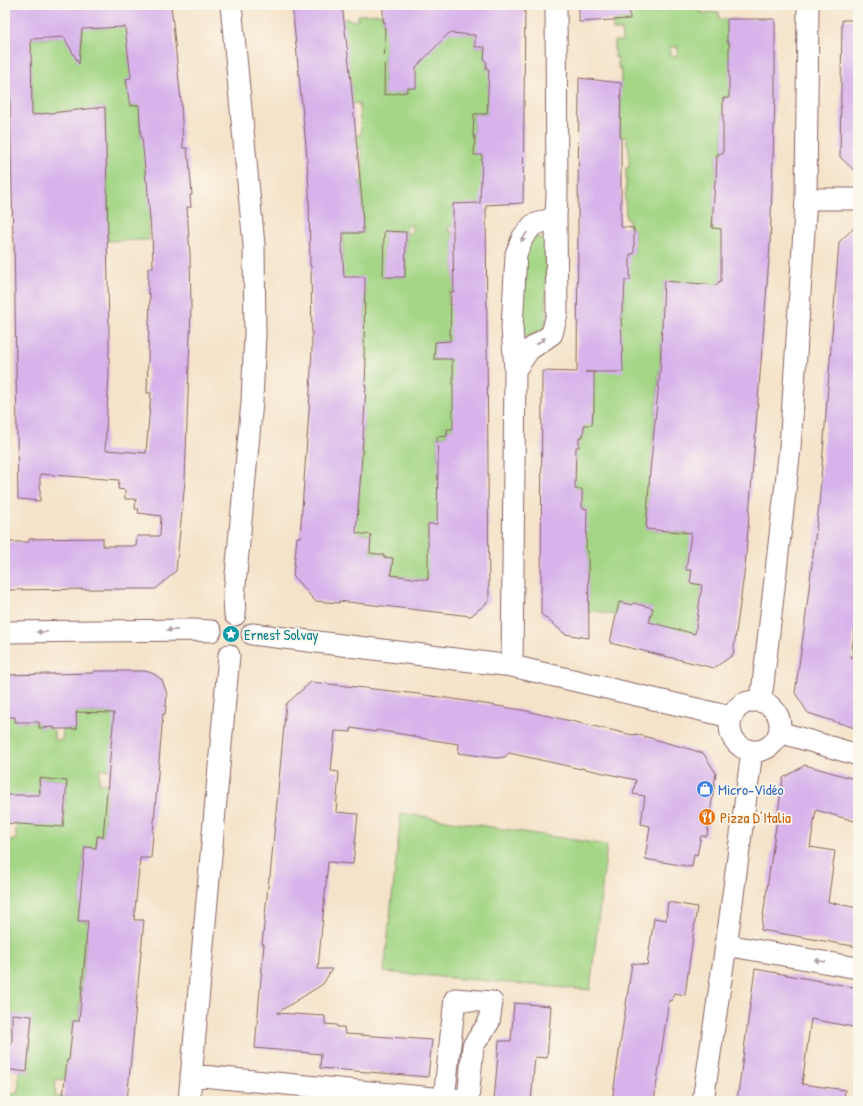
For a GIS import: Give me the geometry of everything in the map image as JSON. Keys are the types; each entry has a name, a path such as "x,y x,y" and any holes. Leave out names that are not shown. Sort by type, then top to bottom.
{"street":[{"path":"231,5 254,245 255,334 252,402 234,596 235,615"},
{"path":"515,370 529,350 552,334 557,314 556,5"},
{"path":"760,701 790,448 806,198 808,5"},
{"path":"806,198 858,199"},
{"path":"512,666 515,370 512,328 516,254 523,237 533,225 556,217"},
{"path":"227,615 235,615 243,618 249,625 252,634 250,642 246,650 238,654 229,655 221,653 211,640 211,631 214,624 220,618 227,615"},
{"path":"5,632 211,631"},
{"path":"252,634 512,666 731,717"},
{"path":"189,1101 229,655"},
{"path":"760,701 772,707 776,712 780,725 779,732 777,739 772,744 766,748 752,751 738,745 734,739 731,732 731,717 735,710 746,702 760,701"},
{"path":"779,732 858,755"},
{"path":"703,1101 752,751"},
{"path":"726,945 858,968"},
{"path":"191,1075 444,1099 468,1100 474,1046 489,1022 492,1002 455,999 444,1099"}],"green space":[{"path":"608,5 700,5 701,13 719,12 719,19 737,19 737,24 729,42 731,98 723,98 723,154 717,154 716,170 719,180 715,181 712,228 736,230 721,258 721,281 718,282 718,286 664,281 660,366 646,529 706,536 704,559 687,557 686,569 692,570 690,583 702,585 696,631 692,643 649,622 652,608 633,603 632,605 619,602 616,616 588,610 588,551 573,551 586,529 587,509 582,508 582,489 572,489 572,469 576,468 576,447 579,447 579,437 583,437 584,425 592,424 593,412 586,394 606,315 622,315 624,289 618,289 629,254 634,254 634,228 629,228 629,220 626,219 626,168 629,167 629,146 627,145 627,137 620,137 621,68 618,68 618,58 615,58 614,50 614,41 622,41 622,30 613,30 613,22 619,21 619,10","holes":["670,47 678,47 677,56 670,56"]},
{"path":"128,10 137,53 128,54 131,78 126,79 130,106 143,105 143,116 139,116 141,137 145,137 146,179 150,180 148,188 150,222 147,223 149,240 108,241 105,107 32,115 31,59 9,60 8,36 5,19 31,39 57,38 66,14 66,41 70,47 77,47 81,42 83,16 93,28 110,28"},
{"path":"383,14 383,22 436,21 443,34 463,26 463,34 475,35 475,47 488,48 484,60 487,62 486,69 491,69 491,81 488,82 488,90 492,104 487,104 487,114 474,114 473,135 475,136 482,155 484,203 453,204 454,226 449,226 448,231 453,232 454,292 449,292 449,305 458,305 453,341 435,342 434,359 452,359 459,369 459,429 447,429 447,436 437,437 438,461 447,461 450,524 428,524 428,546 453,546 436,578 427,577 426,580 391,575 393,558 370,553 371,535 359,533 347,544 358,510 361,473 358,459 362,458 364,421 361,421 364,404 366,359 363,359 365,338 365,289 364,277 339,278 343,255 343,233 363,233 360,181 363,180 361,148 356,148 335,136 361,135 359,103 333,105 351,86 345,30 337,19 349,19 352,21 358,20 358,15","holes":["407,46 407,92 384,94 385,49","412,225 412,233 406,233 405,277 384,277 384,231 406,232 407,226"]},
{"path":"534,237 541,238 546,243 546,323 543,329 528,338 522,334 520,251"},
{"path":"76,712 119,713 123,771 100,769 99,783 108,784 103,837 97,836 96,848 85,847 78,921 90,922 86,939 79,1014 80,1021 73,1021 71,1044 88,1083 56,1079 55,1096 90,1101 5,1101 5,1094 19,1093 19,1071 30,1072 31,1068 11,1065 5,1043 5,840 16,840 17,796 5,795 5,717 15,717 15,722 39,722 39,728 48,727 54,731 54,740 63,740 62,729 76,729","holes":["39,778 67,781 63,827 40,812","12,1015 30,1040 12,1038"]},
{"path":"401,813 607,845 590,990 384,972"}],"building":[{"path":"5,5 171,5 181,101 183,148 187,148 192,195 190,195 191,207 187,207 191,307 185,481 176,571 156,589 5,590 5,557 8,557 8,542 29,542 29,539 103,538 103,546 136,546 137,536 160,536 161,516 138,513 139,509 135,509 136,499 125,499 125,490 118,489 119,480 40,474 40,501 18,499 14,236 9,58 5,59","holes":["125,27 131,78 126,79 130,106 139,105 141,137 152,233 153,268 148,268 148,294 150,294 147,393 151,393 146,453 105,450 109,372 105,107 32,115 31,39 64,37 79,64 82,29"]},
{"path":"292,5 342,5 362,201 363,233 343,233 342,243 344,277 365,277 364,359 366,359 366,386 356,533 371,535 370,553 393,558 391,575 428,580 428,524 437,524 437,437 447,436 447,429 453,429 452,359 434,359 435,342 450,341 451,292 454,292 453,204 480,203 482,155 474,155 474,114 487,114 489,69 486,69 487,62 484,60 485,47 475,47 475,35 449,33 416,67 416,88 407,88 407,92 384,95 385,22 383,22 383,5 525,5 523,203 486,205 489,601 471,616 339,601 339,603 315,601 293,576 297,537 300,537 312,348 309,190"},
{"path":"579,5 629,5 630,19 579,22"},
{"path":"727,19 775,19 775,99 770,246 745,567 733,655 714,668 610,643 619,602 632,605 633,603 653,608 649,622 695,634 702,585 690,583 692,570 686,570 691,533 646,529 660,372 664,281 718,285 718,282 721,281 721,229 712,228 717,154 723,154 723,98 729,98 729,42 727,42"},
{"path":"842,20 858,20 858,174 840,157"},
{"path":"579,78 621,83 621,227 634,228 634,254 630,254 630,280 625,280 624,303 622,303 621,315 623,372 594,372 594,412 592,425 584,425 583,437 579,437 579,447 576,447 575,489 582,489 582,508 587,509 586,551 588,551 589,638 565,634 541,614 542,371 577,372"},
{"path":"858,224 858,610 851,657 858,658 858,729 808,713 795,693 819,505 839,242"},
{"path":"384,231 406,232 405,277 383,277"},
{"path":"93,671 149,672 162,680 167,695 165,714 163,714 151,858 140,858 134,920 144,920 127,1101 97,1101 63,1097 73,1021 79,1021 88,921 78,921 85,847 96,848 97,836 103,837 114,713 76,712 77,729 54,729 54,727 39,728 39,722 15,722 15,717 5,717 5,675 94,673"},
{"path":"311,682 418,694 522,710 633,735 636,734 703,753 716,773 707,836 701,836 697,855 694,854 692,867 645,859 650,826 641,824 645,796 633,794 636,780 509,753 505,757 496,758 458,753 459,744 413,737 414,736 351,728 351,732 335,731 331,771 339,772 336,812 358,814 353,864 328,862 318,969 332,969 323,984 277,1013 325,1016 325,1024 344,1027 345,1034 432,1040 428,1077 320,1068 321,1054 255,1048 264,944 262,944 270,877 286,704"},
{"path":"805,765 858,780 858,822 816,810 810,847 835,851 828,902 858,908 858,947 761,930 783,778"},
{"path":"39,778 67,781 63,827 5,823 5,795 40,795"},
{"path":"668,902 697,907 685,995 674,993 672,1001 669,1000 654,1101 612,1101 632,963 647,965 654,918 666,920"},
{"path":"755,969 858,988 858,1028 811,1019 802,1084 845,1090 844,1101 737,1101"},
{"path":"514,1003 551,1006 547,1058 535,1057 531,1101 494,1101 499,1041 511,1041"},
{"path":"12,1014 32,1016 27,1072 5,1069 5,1043 12,1043"}],"place":[{"name":"Ernest Solvay","path":"231,634"},
{"name":"Micro-Vidéo","path":"705,789"},
{"name":"Pizza D’Italia","path":"707,817"}]}
